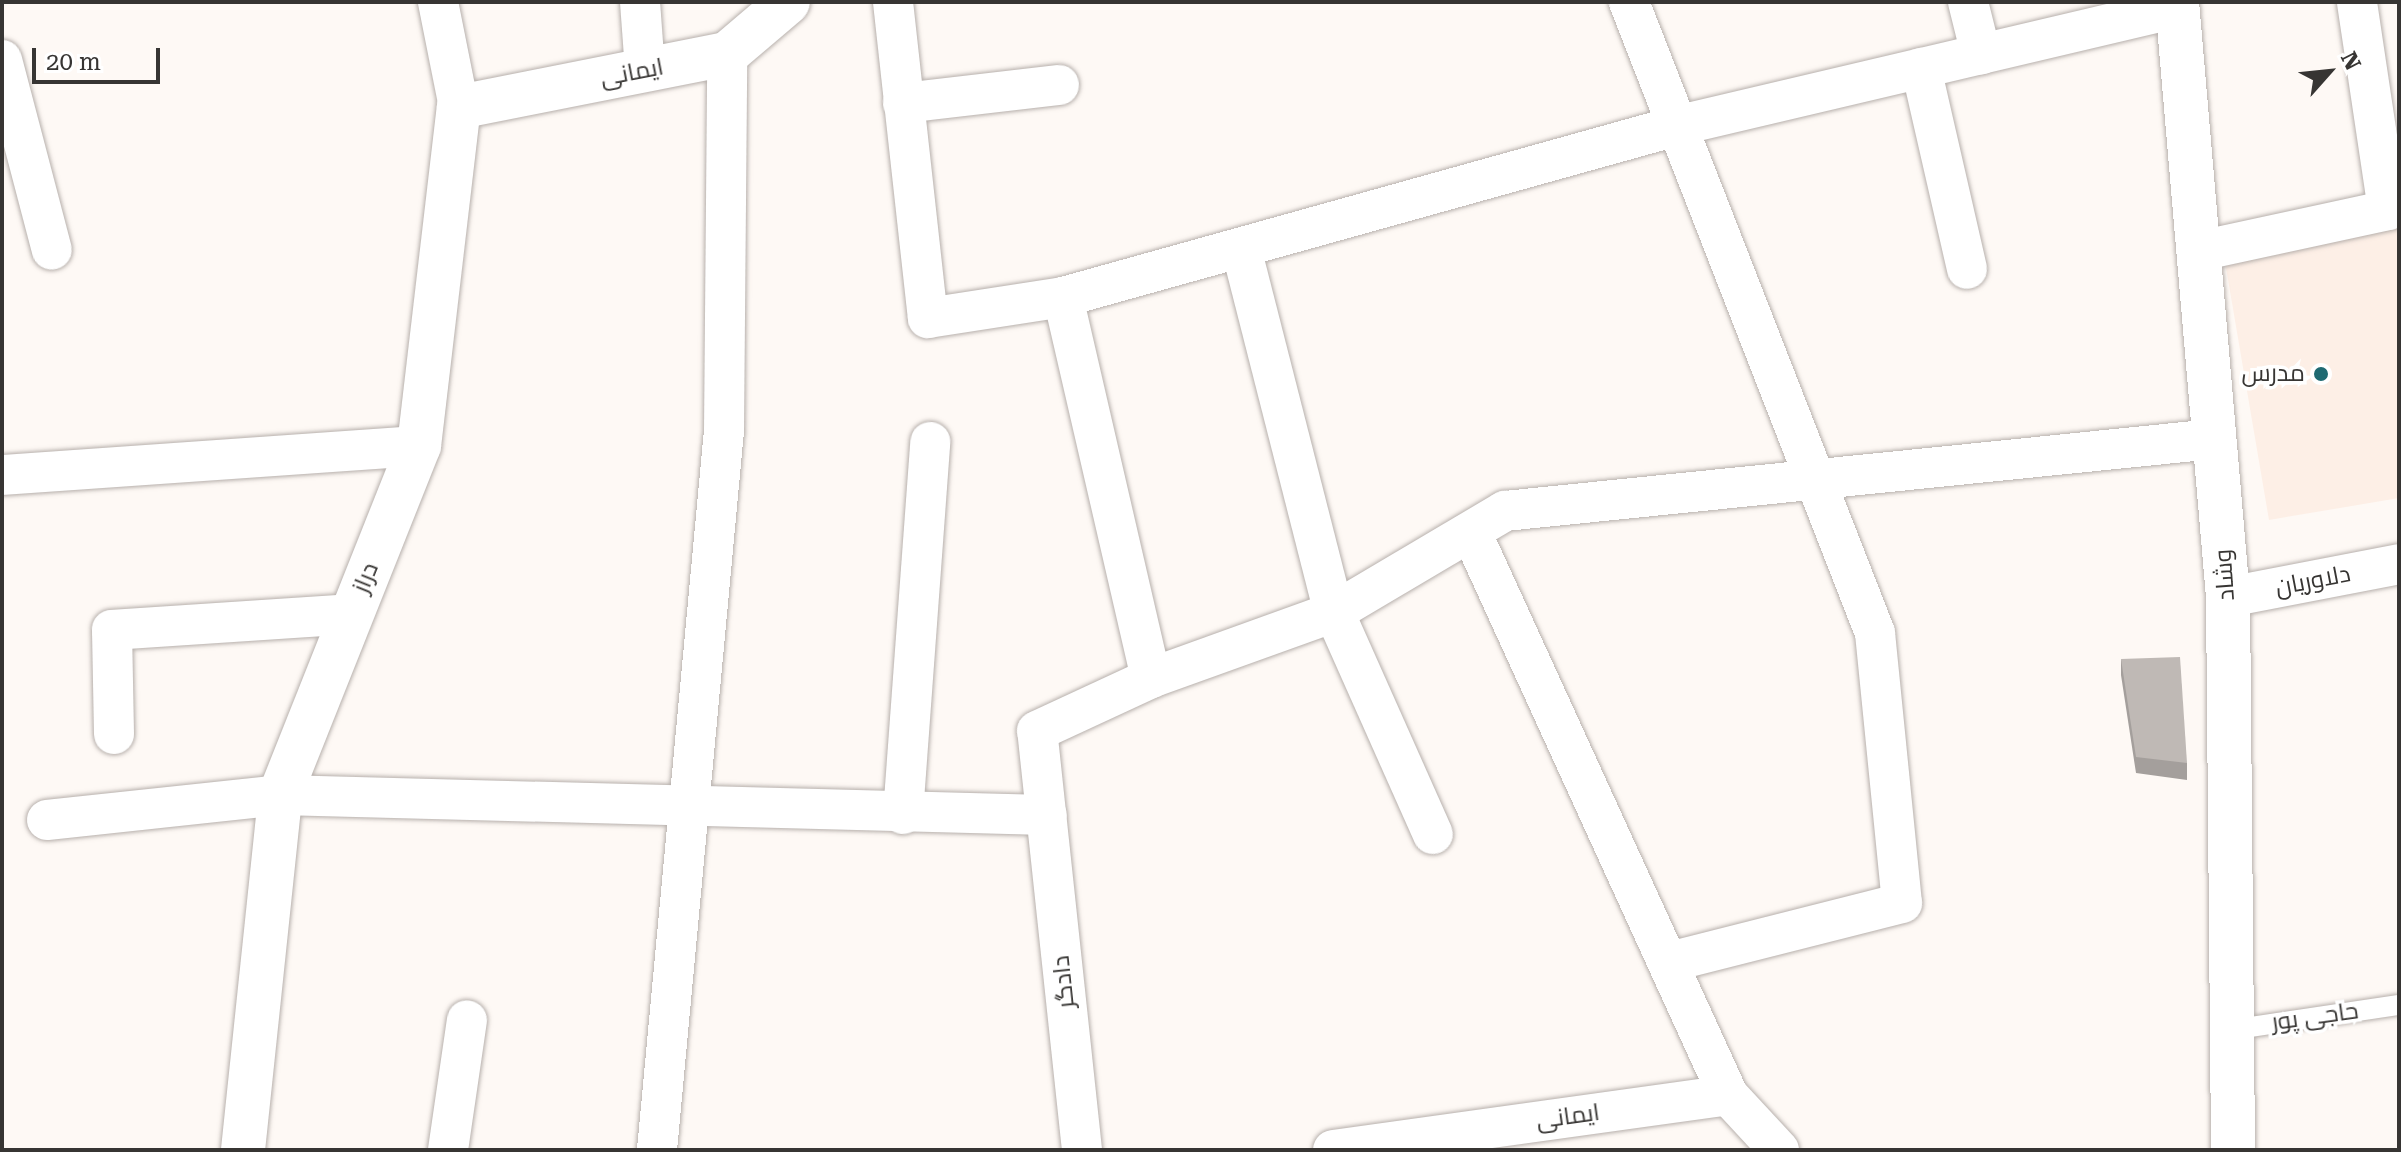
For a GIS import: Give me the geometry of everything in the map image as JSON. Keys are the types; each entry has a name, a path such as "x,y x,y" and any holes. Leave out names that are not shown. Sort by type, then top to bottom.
{"street":[{"name":"دراز","path":"243,1150 280,795 419,446 459,107 438,2"},
{"path":"640,2 645,70"},
{"name":"ایمانی","path":"459,107 727,54 788,2"},
{"path":"893,2 928,318 1063,297 1680,125 2177,5"},
{"path":"1629,2 1680,125 1810,481 1875,633 1902,903 1668,962"},
{"path":"1968,2 1981,54"},
{"path":"2199,251 2394,209 2357,2"},
{"name":"وشاد","path":"2177,5 2228,597 2233,1150"},
{"path":"657,1150 724,431 727,54"},
{"path":"2,60 52,250"},
{"path":"1921,68 1967,269"},
{"path":"903,103 1059,85"},
{"path":"1241,248 1334,612 1433,834"},
{"path":"1063,297 1151,678 1334,612 1472,534 1505,511 2214,439"},
{"path":"903,814 930,442"},
{"path":"2,475 419,446"},
{"path":"1472,534 1728,1095 1779,1150"},
{"name":"دلاوریان","path":"2228,597 2399,564"},
{"path":"114,734 112,630 352,614"},
{"name":"دادگر","path":"1082,1150 1037,731 1151,678"},
{"path":"47,820 280,795 903,814 1047,815"},
{"path":"448,1150 467,1020"},
{"name":"ایمانی","path":"1333,1150 1728,1095"}],"lane":[{"name":"حاجی پور","path":"2231,1030 2399,1005"}],"shaded area":[{"name":"مدرس","path":"2399,219 2399,498 2269,520 2223,250"}],"building":[{"path":"2180,657 2187,763 2136,757 2121,659"}],"place":[{"name":"مدرس","path":"2321,374"}]}
